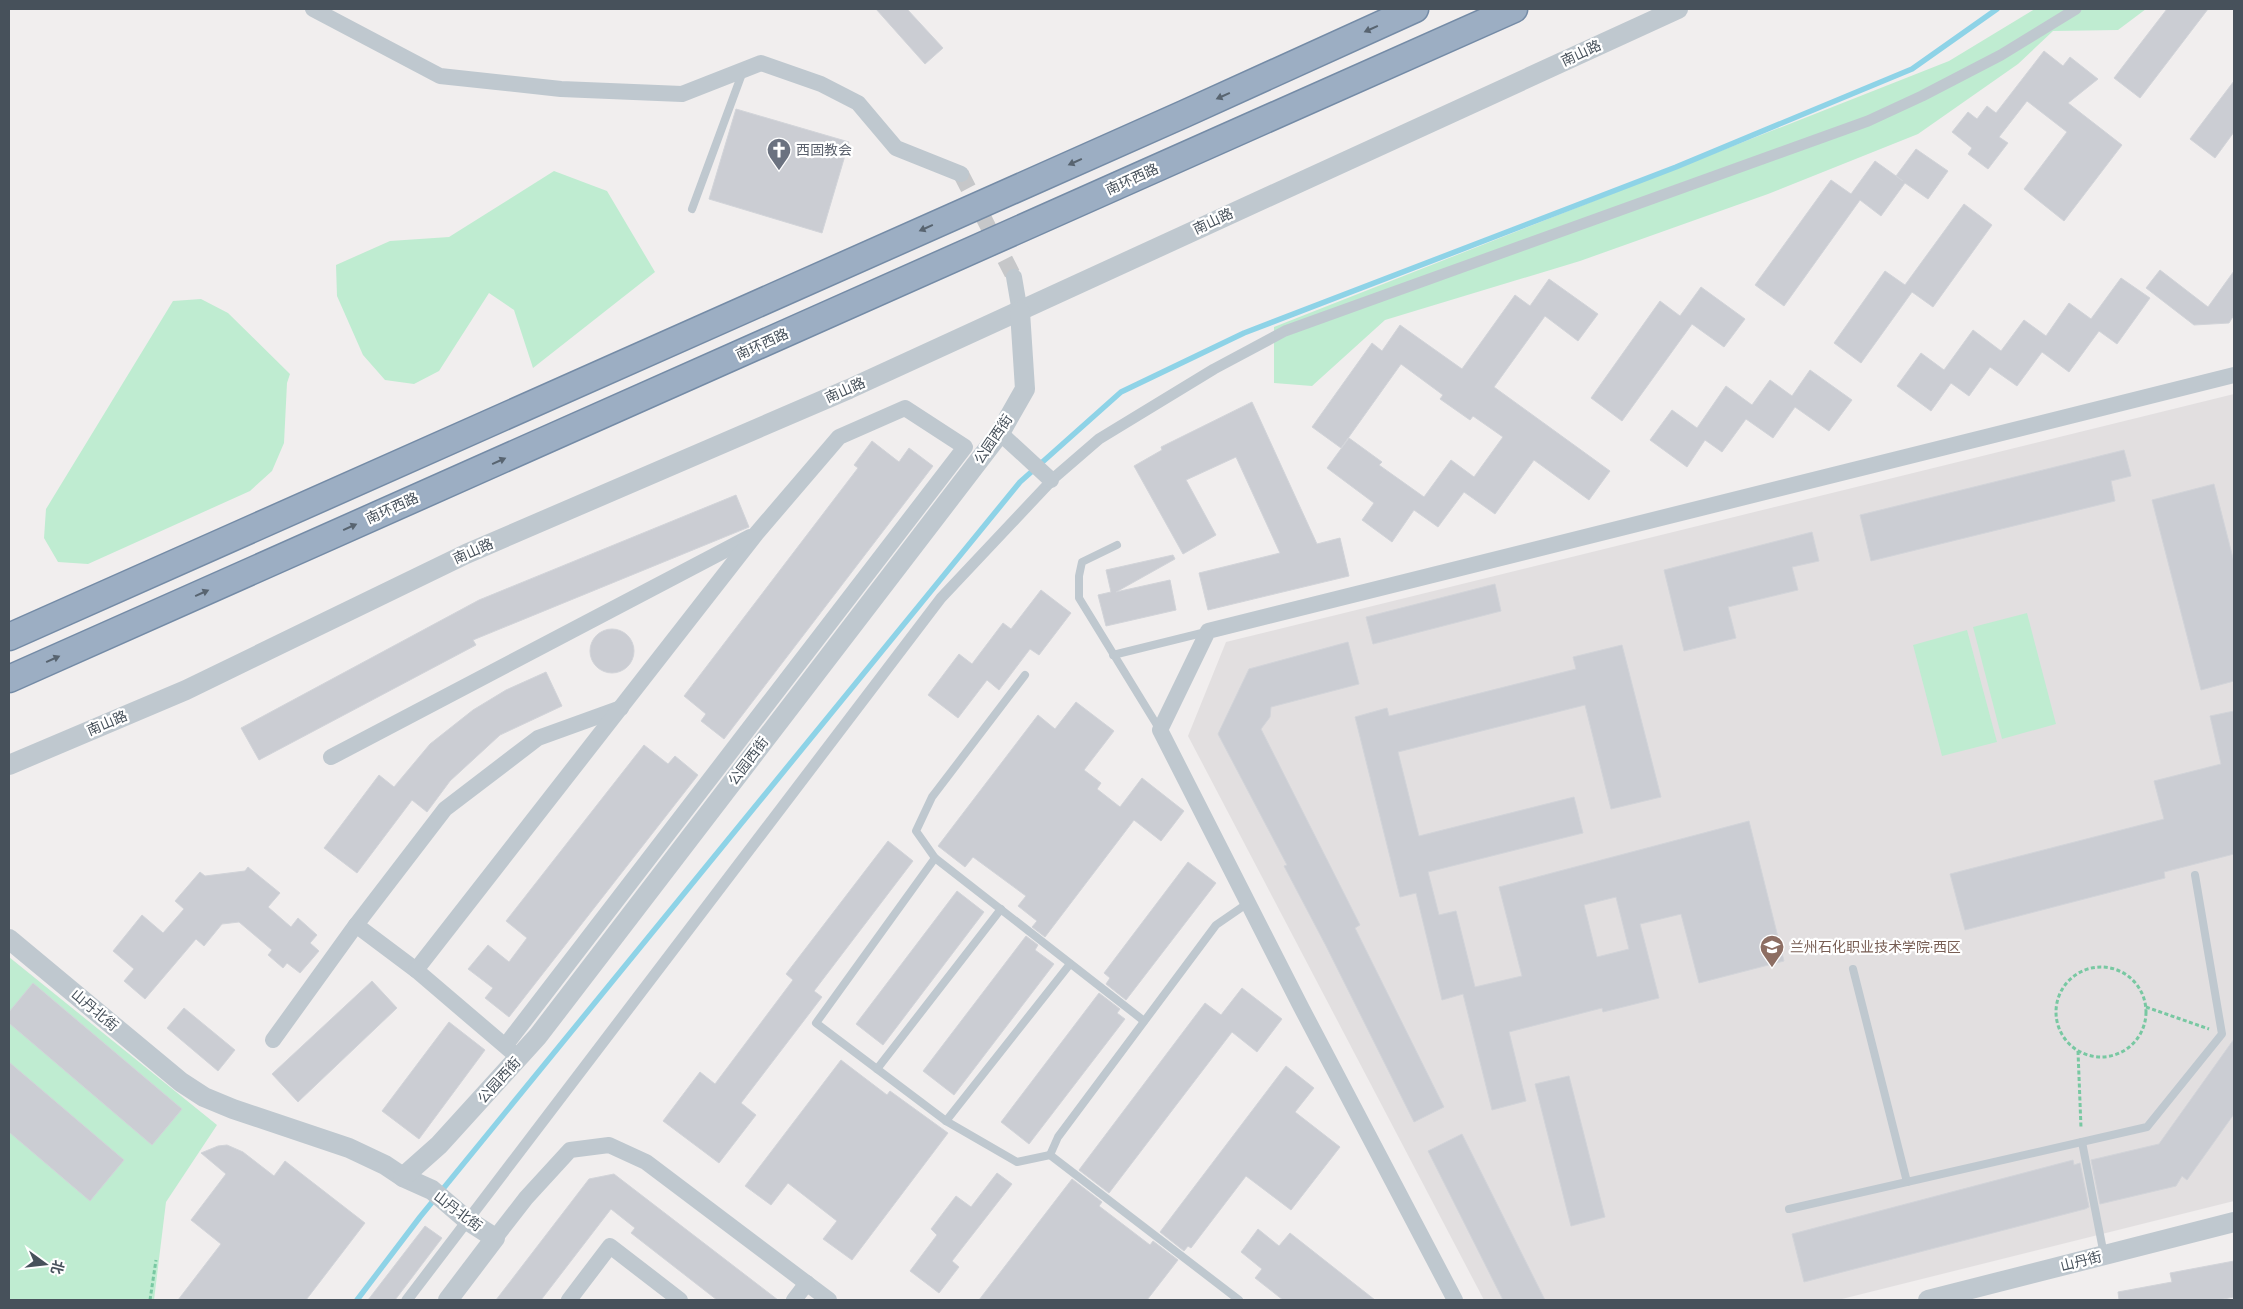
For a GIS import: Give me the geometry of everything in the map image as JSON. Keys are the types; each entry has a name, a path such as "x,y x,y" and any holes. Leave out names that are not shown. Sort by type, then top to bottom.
{"highway":[{"path":"9,636 1184,114 1415,9"},
{"name":"南环西路","path":"9,679 1514,9"}],"street":[{"path":"313,9 440,76 562,89 682,94 762,63 821,84 858,103 896,148 961,174"},
{"name":"南山路","path":"9,765 186,690 466,554 840,393 1678,9"},
{"path":"407,1300 463,1216 941,598 1047,476 1099,439 1214,369 1285,332 1868,121 2002,55 2076,9"},
{"path":"1014,277 1020,312"},
{"name":"公园西街","path":"403,1177 439,1145 512,1052 538,1036 1000,433 1025,388 1020,312"},
{"path":"1454,1300 1160,730 1208,631 2234,375"},
{"path":"356,925 416,970 512,1052 965,447 904,408 839,437 756,534 416,970"},
{"path":"1000,433 1047,476"},
{"path":"332,756 756,534"},
{"path":"273,1040 356,925 445,810 538,738 621,708"},
{"name":"山丹北街","path":"9,939 181,1082 204,1098 349,1148 385,1165 403,1177 432,1190 463,1216 495,1238 526,1198 570,1150 608,1145 646,1162 829,1300"},
{"name":"山丹街","path":"1928,1300 2234,1222"},
{"path":"448,1300 495,1238"},
{"path":"569,1300 610,1246 680,1300"},
{"path":"794,1300 807,1283"}],"lane":[{"path":"692,209 744,70"},
{"path":"1117,545 1082,562 1079,576 1079,598 1160,730"},
{"path":"1113,655 1208,631"},
{"path":"1025,675 932,797 916,830 935,858 1144,1021"},
{"path":"935,858 816,1024 946,1121 1017,1162 1050,1155 1238,1300"},
{"path":"1790,1209 2147,1127 2222,1034 2195,875"},
{"path":"1050,1155 1058,1137 1216,925 1249,903"},
{"path":"877,1069 1001,909"},
{"path":"946,1121 1070,964"},
{"path":"1853,969 1907,1182"},
{"path":"2082,1142 2104,1255"}],"path":[{"path":"2105,967 2120,971 2132,980 2142,992 2146,1007 2145,1021 2140,1034 2131,1046 2119,1054 2106,1057 2092,1056 2078,1051 2066,1042 2058,1028 2056,1013 2058,998 2065,985 2076,974 2090,968 2105,967"},
{"path":"2146,1007 2222,1034"},
{"path":"2078,1051 2082,1142"},
{"path":"150,1300 156,1260"}],"shaded area":[{"name":"兰州石化职业技术学院·西区","path":"2234,394 2234,1201 1838,1300 1484,1300 1188,736 1226,642"}],"green space":[{"path":"2035,9 2146,9 2118,30 2053,31 2018,64 1918,134 1768,194 1580,261 1385,320 1312,386 1274,383 1274,327 1949,61"},
{"path":"554,171 607,191 655,272 533,368 514,310 489,293 439,371 414,384 385,380 363,355 337,296 336,265 390,241 449,237"},
{"path":"201,299 228,313 290,374 287,383 284,443 272,471 250,491 88,564 58,562 44,538 46,509 173,301"},
{"path":"2027,613 2056,724 2002,739 1973,627"},
{"path":"1967,630 1997,742 1942,756 1913,645"},
{"path":"9,957 217,1125 166,1202 154,1300 9,1300"}],"building":[{"path":"876,9 907,9 943,48 925,64"},
{"path":"2167,9 2208,9 2140,98 2114,78"},
{"path":"2044,51 2063,66 2070,57 2098,79 2068,103 2122,145 2064,221 2024,189 2067,132 2027,101 1999,137 2008,143 1988,169 1968,154 1972,148 1952,132 1968,112 1977,119 1987,106 1996,113"},
{"path":"2234,81 2234,132 2215,158 2190,139"},
{"name":"西固教会","path":"736,109 849,142 822,233 709,199"},
{"path":"1916,149 1948,171 1928,199 1905,183 1881,216 1860,200 1784,306 1755,285 1831,180 1851,194 1875,161 1896,176"},
{"path":"1964,204 1992,225 1933,307 1912,292 1861,363 1834,343 1885,271 1905,285"},
{"path":"2160,270 2208,307 2234,271 2234,315 2229,323 2194,325 2146,288"},
{"path":"2121,278 2150,298 2117,344 2099,331 2069,372 2042,352 2017,386 1990,367 1969,396 1951,383 1931,411 1897,386 1921,353 1944,370 1973,330 2001,351 2024,320 2046,336 2069,303 2091,319"},
{"path":"1549,279 1598,314 1578,341 1545,316 1494,387 1610,471 1589,500 1534,460 1495,514 1464,492 1438,527 1414,510 1392,542 1362,520 1374,503 1327,468 1349,438 1382,462 1379,465 1424,497 1451,460 1474,477 1503,437 1473,416 1470,420 1440,399 1443,395 1401,364 1341,448 1312,427 1372,343 1382,351 1400,325 1462,369 1515,295 1530,306"},
{"path":"1701,287 1745,319 1724,347 1692,324 1622,421 1591,398 1660,301 1680,316"},
{"path":"1810,370 1852,400 1829,431 1795,407 1773,438 1746,419 1722,452 1705,440 1687,467 1650,440 1672,410 1697,428 1726,386 1752,405 1770,380 1792,396"},
{"path":"1252,402 1317,544 1340,538 1349,576 1208,610 1199,573 1280,553 1236,457 1186,480 1216,535 1183,554 1134,466 1162,450 1161,447"},
{"path":"872,441 899,462 909,448 933,466 724,739 701,721 706,714 684,696 858,468 854,465"},
{"path":"2124,450 2131,476 2111,481 2115,501 1871,561 1860,515"},
{"path":"2214,484 2234,562 2234,681 2201,690 2152,500"},
{"path":"736,495 749,527 473,640 476,645 259,760 241,728 479,600"},
{"path":"1812,532 1819,561 1792,567 1798,590 1728,607 1736,638 1684,651 1664,570"},
{"path":"1173,555 1175,559 1116,592 1170,580 1176,610 1106,626 1098,595 1111,592 1106,570"},
{"path":"1495,584 1501,611 1373,644 1366,617"},
{"path":"1041,590 1071,613 1039,655 1030,649 999,690 987,680 958,718 928,695 959,654 972,664 1003,623 1011,629"},
{"path":"616,629 628,635 633,642 633,660 628,667 621,672 608,673 600,670 593,663 590,647 593,639 600,632"},
{"path":"1348,642 1359,684 1271,707 1270,717 1261,729 1360,925 1355,928 1444,1107 1414,1122 1284,866 1287,865 1218,734 1249,669"},
{"path":"1622,645 1661,797 1611,809 1585,705 1398,752 1419,836 1574,797 1583,833 1428,872 1439,915 1456,911 1475,987 1522,976 1499,887 1749,821 1784,961 1699,983 1681,914 1640,924 1659,998 1603,1012 1602,1008 1509,1032 1526,1101 1492,1110 1463,994 1442,1000 1416,893 1400,897 1355,717 1387,708 1389,716 1576,669 1573,657","holes":["1616,897 1629,949 1597,957 1584,905"]},
{"path":"546,672 562,706 500,735 450,781 427,812 412,800 357,873 324,848 379,775 394,787 430,744 473,710 506,690"},
{"path":"1076,702 1114,731 1084,770 1101,783 1097,789 1120,807 1142,778 1184,811 1161,841 1134,820 1045,937 1032,927 1037,921 1018,906 1026,896 973,857 965,867 938,846 1038,715 1055,729"},
{"path":"2234,711 2234,854 2164,872 2165,878 1965,930 1950,874 2164,819 2154,781 2221,764 2210,716"},
{"path":"644,745 668,764 675,756 698,775 509,1017 485,998 493,988 468,969 488,945 509,962 527,938 506,921"},
{"path":"888,841 913,861 814,991 822,997 741,1103 756,1115 719,1163 663,1121 700,1072 715,1084 793,980 786,974"},
{"path":"1188,862 1216,883 1126,1000 1106,984 1110,978 1104,973"},
{"path":"248,867 280,893 268,907 291,927 298,918 317,935 310,943 319,951 300,973 287,963 283,968 268,955 272,950 239,922 222,924 204,946 196,939 145,999 124,981 134,969 113,951 142,915 163,933 184,909 175,901 200,872 205,876 245,871"},
{"path":"957,891 984,912 883,1045 856,1024"},
{"path":"1026,936 1038,945 1035,950 1054,964 954,1095 923,1071"},
{"path":"372,981 397,1008 298,1102 272,1074"},
{"path":"33,983 182,1109 152,1145 9,1023 9,1012"},
{"path":"1242,988 1282,1019 1257,1052 1232,1032 1109,1193 1079,1170 1205,1003 1221,1015"},
{"path":"1099,993 1120,1009 1117,1013 1125,1019 1029,1144 1001,1122"},
{"path":"184,1008 235,1050 218,1071 167,1028"},
{"path":"449,1022 485,1050 419,1139 382,1111"},
{"path":"2234,1039 2234,1114 2187,1180 2182,1176 2176,1186 2100,1204 2091,1160 2159,1144"},
{"path":"841,1060 887,1095 890,1091 948,1133 852,1260 823,1239 837,1221 788,1183 771,1205 745,1186"},
{"path":"9,1062 124,1160 90,1201 9,1132"},
{"path":"1286,1066 1314,1088 1295,1112 1340,1147 1291,1210 1246,1176 1191,1248 1188,1246 1184,1251 1160,1232"},
{"path":"1569,1076 1605,1217 1571,1226 1535,1084"},
{"path":"1462,1134 1545,1300 1503,1300 1428,1151"},
{"path":"227,1145 243,1152 274,1176 285,1161 365,1223 306,1300 178,1300 221,1244 191,1220 226,1174 201,1153 218,1146"},
{"path":"2073,1160 2074,1165 2080,1163 2089,1207 2085,1209 1804,1282 1792,1234"},
{"path":"997,1173 1012,1184 952,1261 959,1267 939,1293 910,1271 937,1235 931,1229 956,1196 971,1207"},
{"path":"614,1174 778,1300 717,1300 631,1233 635,1228 611,1209 541,1300 496,1300 589,1179"},
{"path":"1072,1179 1102,1202 1099,1206 1150,1245 1153,1241 1178,1260 1147,1300 979,1300"},
{"path":"425,1226 442,1238 395,1300 368,1300"},
{"path":"1258,1229 1279,1246 1290,1233 1375,1300 1283,1300 1255,1278 1262,1269 1241,1252"},
{"path":"2234,1261 2234,1297 2218,1300 2119,1300 2118,1292 2172,1282 2170,1273"}],"waterway":[{"path":"357,1300 420,1217 1020,482 1121,392 1244,333 1676,167 1912,69 1997,9"}],"tunnel":[{"path":"961,174 1014,277"}],"place":[{"name":"西固教会","path":"779,171"},
{"name":"兰州石化职业技术学院·西区","path":"1772,968"}]}
